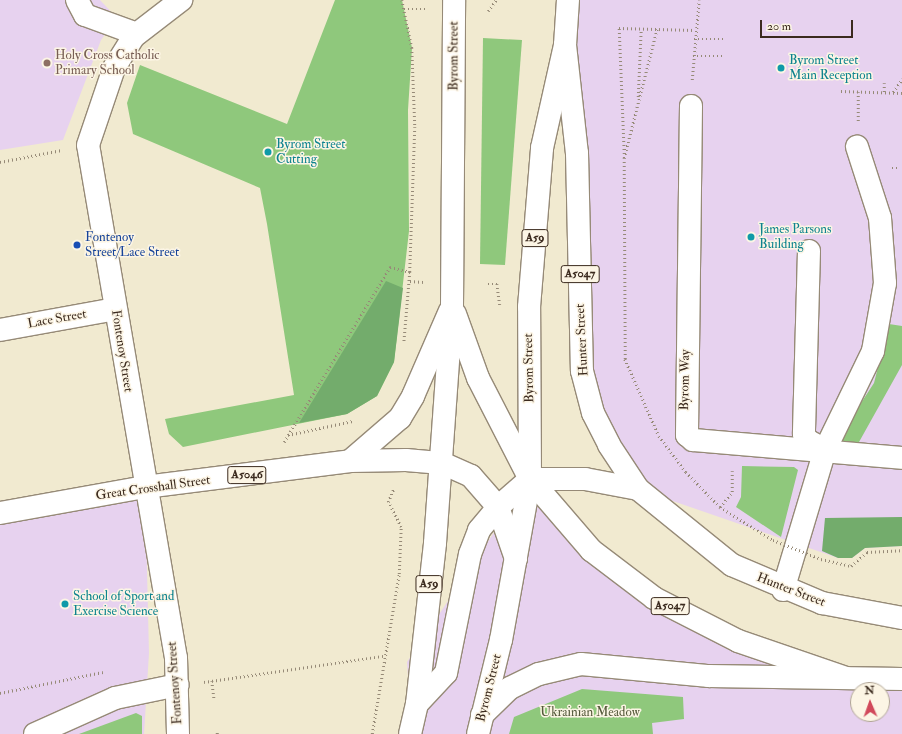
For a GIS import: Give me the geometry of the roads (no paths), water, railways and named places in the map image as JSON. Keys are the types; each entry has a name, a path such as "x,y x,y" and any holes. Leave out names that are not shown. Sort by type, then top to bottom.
{"main road":[{"path":"78,0 85,15 137,34"},
{"name":"Fontenoy Street","path":"178,734 178,685 176,658 145,487 88,145 114,68 137,34 181,0"},
{"name":"Byrom Street","path":"410,734 417,704 442,463 452,306 454,0"},
{"name":"Byrom Street","path":"480,725 516,559 530,479 530,300 542,148 565,45 568,0"},
{"name":"Hunter Street","path":"565,45 577,153 582,370 593,413 609,445 638,489 732,565 783,590 822,604 902,618"},
{"name":"Byrom Way","path":"692,106 685,432 693,440 825,450 902,458"},
{"path":"783,590 825,450 873,351 885,278 880,218 857,147"},
{"path":"810,251 804,434 807,440 825,450"},
{"path":"350,461 400,418 413,396 452,306"},
{"path":"417,704 446,673 470,554 479,530 498,507 530,479 478,378 452,306"},
{"name":"Lace Street","path":"0,330 115,309"},
{"name":"Great Crosshall Street","path":"0,513 145,487 350,461 406,460 442,463 471,476 498,507 516,559"},
{"name":"A5047","path":"530,479 585,479 638,489"},
{"name":"A5047","path":"530,479 591,550 654,598 738,641 846,678"},
{"name":"A5047","path":"480,725 510,688 539,674 581,664 709,676 902,679"},
{"path":"35,734 115,698 178,685"}],"place":[{"name":"Holy Cross Catholic Primary School","path":"47,63"},
{"name":"Byrom Street Main Reception","path":"781,68"},
{"name":"Byrom Street Cutting","path":"268,152"},
{"name":"James Parsons Building","path":"751,237"},
{"name":"Fontenoy Street/Lace Street","path":"77,245"},
{"name":"School of Sport and Exercise Science","path":"65,604"}],"park label":[{"name":"Ukrainian Meadow","path":"590,712"}]}
